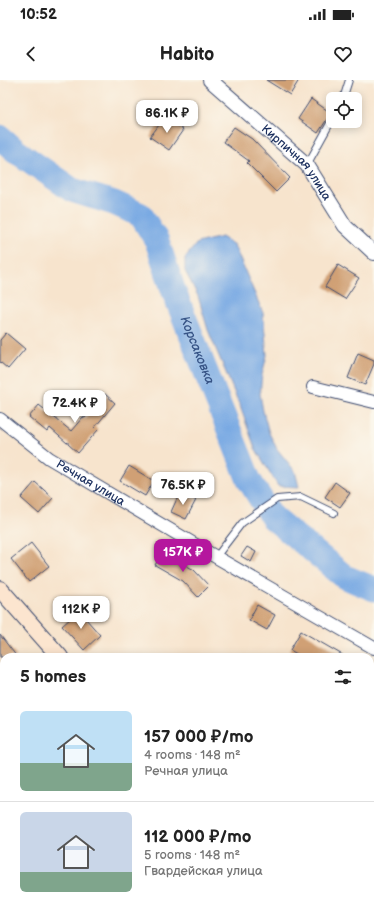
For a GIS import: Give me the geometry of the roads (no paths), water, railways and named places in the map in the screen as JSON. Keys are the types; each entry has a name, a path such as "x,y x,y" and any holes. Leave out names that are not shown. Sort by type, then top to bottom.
{"main road":[{"path":"0,589 56,653"}],"street":[{"name":"Кирпичная улица","path":"210,80 307,165 344,226 374,253"},
{"path":"313,387 374,402"},
{"name":"Речная улица","path":"0,419 49,458 374,648"}],"lane":[{"path":"345,92 349,80"},
{"path":"307,165 327,128"},
{"path":"216,557 242,523 277,499 301,497 334,513"}],"water":[{"path":"222,237 234,245 263,313 267,355 262,375 260,394 263,411 269,433 277,449 295,471 299,487 278,486 255,448 240,406 208,330 198,296 185,271 185,258 197,243"}],"waterway":[{"name":"Корсаковка","path":"0,137 16,151 72,190 114,203 141,215 157,241 174,292 249,480 272,517 345,577 374,589"}]}
